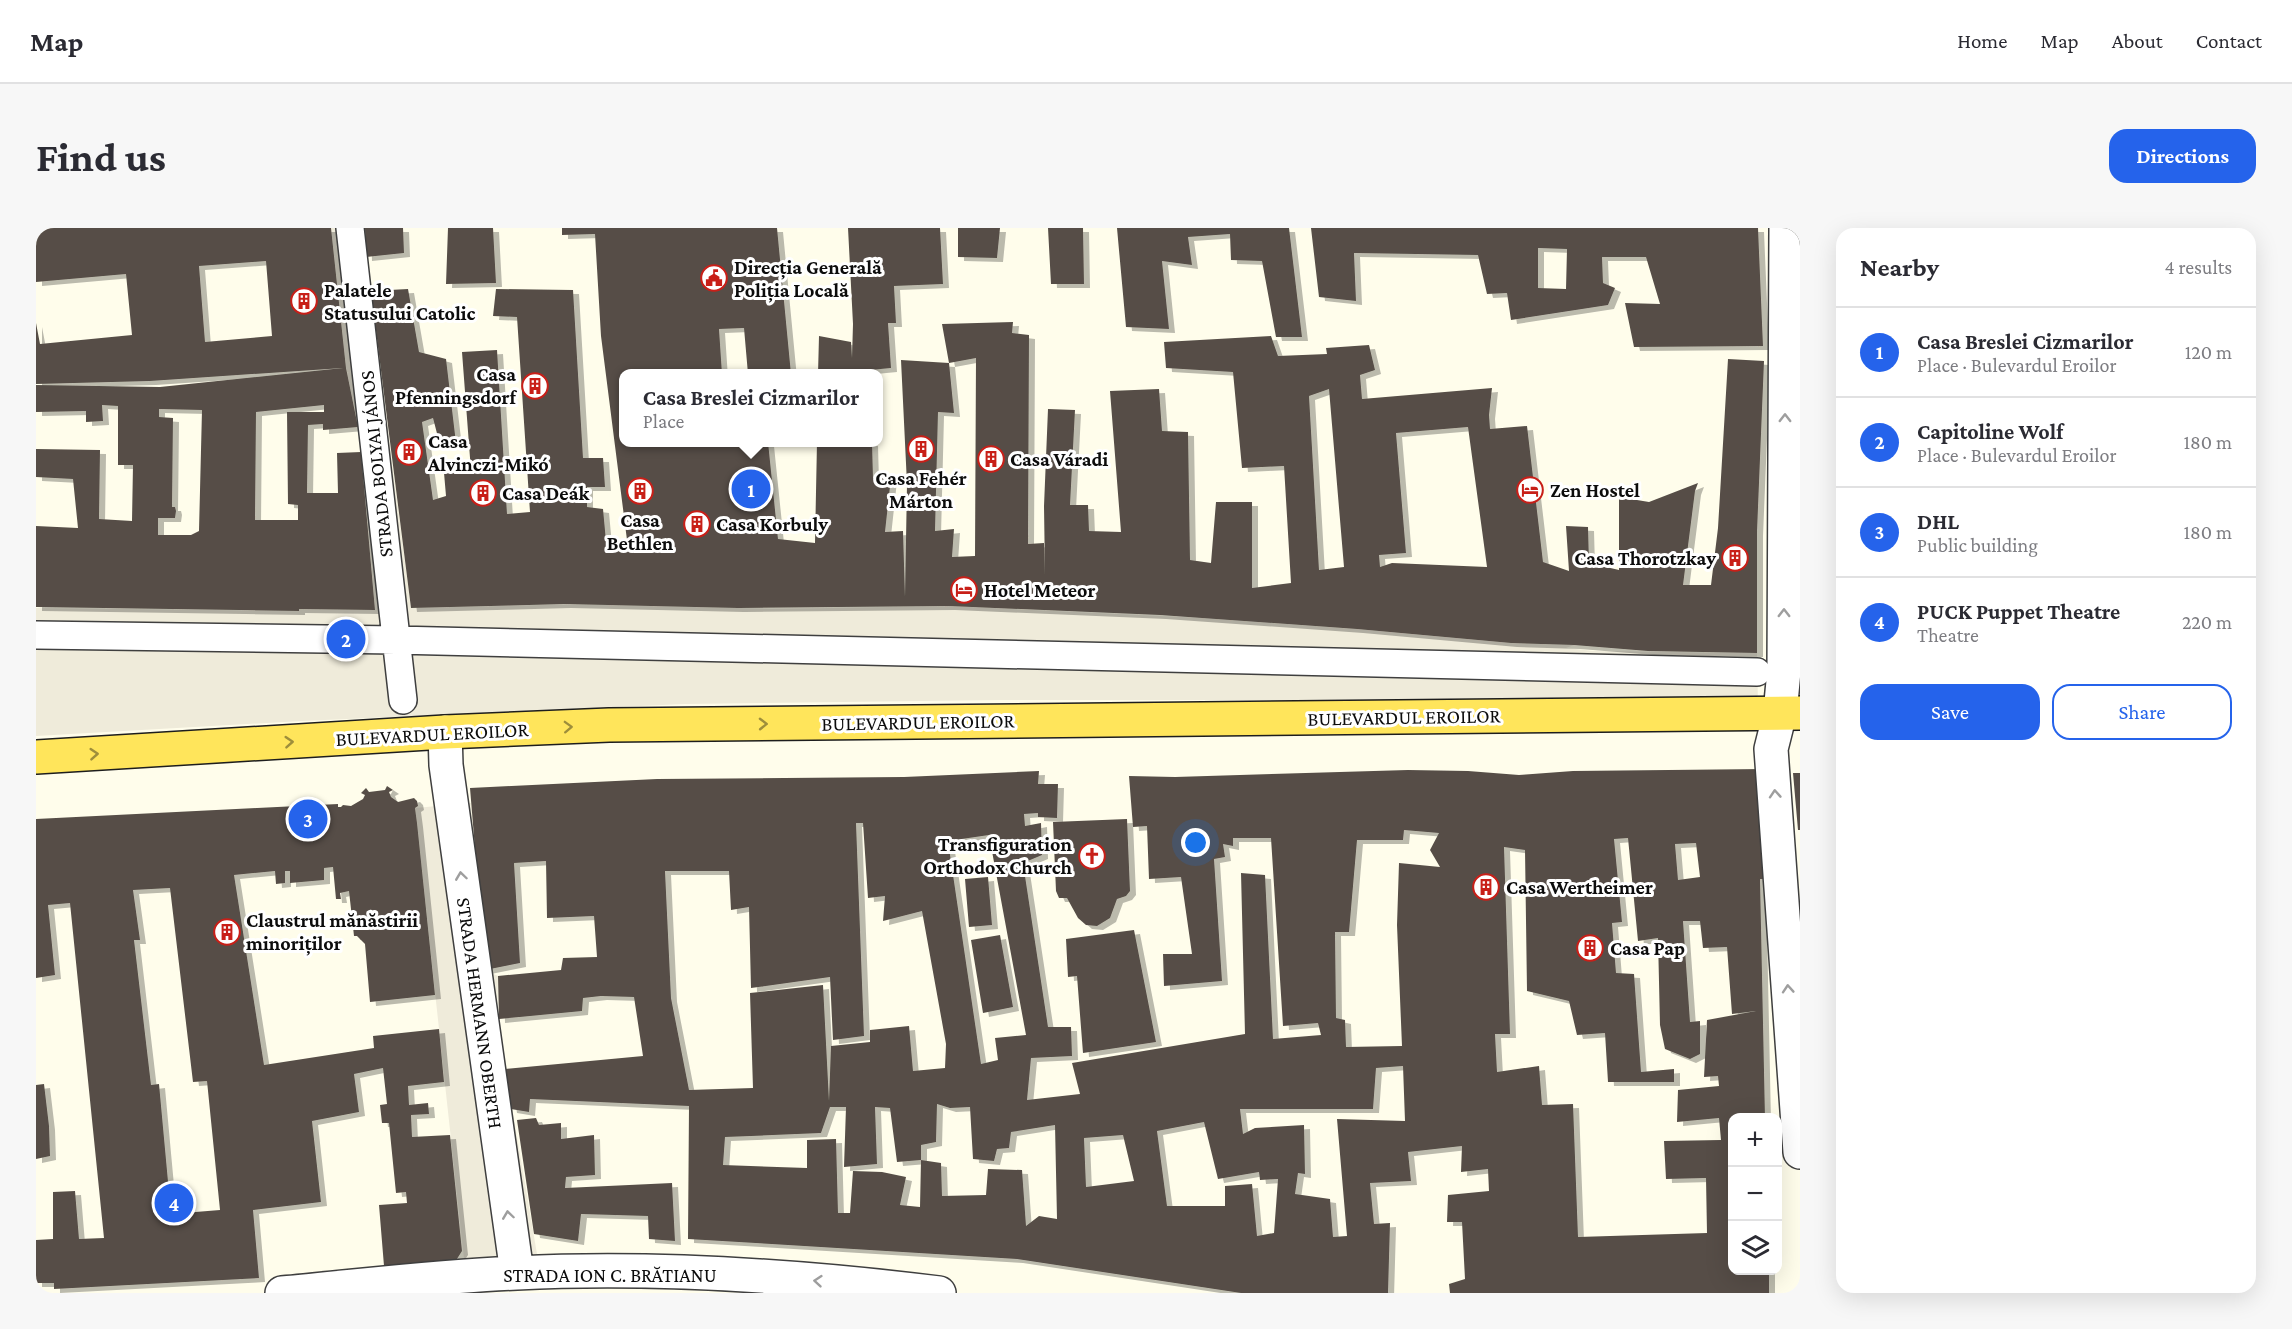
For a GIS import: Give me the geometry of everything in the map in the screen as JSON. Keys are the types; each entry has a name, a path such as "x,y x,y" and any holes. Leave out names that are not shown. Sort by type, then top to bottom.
{"main road":[{"name":"BULEVARDUL EROILOR","path":"36,757 445,732 609,725 1790,713"}],"street":[{"name":"STRADA BOLYAI JÁNOS","path":"350,228 403,700"},
{"path":"1786,228 1784,671 1790,713 1772,749 1800,1152"},
{"path":"36,635 396,640 1757,672"},
{"name":"STRADA HERMANN OBERTH","path":"445,732 446,765 517,1283"},
{"name":"STRADA ION C. BRĂTIANU","path":"282,1293 517,1283 634,1272 776,1277 939,1293"}],"shaded area":[{"path":"331,228 365,228 366,258 411,608 590,604 770,609 949,606 1203,618 1511,643 1574,645 1566,648 1594,651 1757,653 1758,707 1541,701 1250,700 685,704 302,721 36,736 36,608 375,610 364,470 346,368"},
{"path":"471,803 485,970 498,976 497,1019 538,1260 465,1268 415,808"}],"building":[{"path":"36,228 331,228 346,368 358,427 323,430 323,424 308,425 307,493 338,493 337,453 361,452 375,610 36,607 36,526 78,528 73,479 36,477 36,449 100,450 99,519 132,521 133,465 118,465 118,406 102,405 103,421 86,422 86,411 36,412 36,385 160,387 343,368 150,381 36,384 36,323 40,344 132,335 126,274 36,282","holes":["266,261 272,336 205,342 199,266","324,405 324,412 287,412 288,504 298,505 298,520 255,520 256,412","159,409 202,410 199,531 191,535 158,535 158,518 175,518 176,511 175,507 172,507 173,418 159,417"]},
{"path":"365,228 403,228 404,253 366,257"},
{"path":"448,228 493,228 496,283 446,284"},
{"path":"562,228 777,228 791,369 748,369 744,328 719,329 722,369 619,369 619,447 769,447 778,539 815,543 817,447 872,447 873,478 891,477 885,532 903,531 905,597 907,484 901,360 949,363 942,324 1013,322 1012,333 1029,335 1028,544 1044,543 1045,575 1044,506 1048,409 1075,410 1070,505 1088,505 1089,531 1121,532 1110,391 1159,389 1162,431 1188,432 1190,560 1211,563 1216,502 1252,502 1252,588 1291,583 1284,466 1242,468 1233,372 1166,368 1164,342 1271,336 1278,356 1327,354 1326,348 1369,345 1375,370 1360,375 1362,399 1492,388 1490,429 1527,426 1543,562 1569,571 1566,526 1588,527 1589,563 1619,570 1619,497 1649,502 1698,483 1695,491 1683,585 1711,585 1718,528 1728,359 1764,361 1757,532 1757,653 1648,651 1511,643 1160,615 949,606 738,608 565,604 411,608 371,291 408,289 419,352 446,359 456,443 440,445 433,418 422,422 433,500 446,496 443,461 461,459 461,473 471,471 462,352 497,350 507,514 530,512 517,317 493,316 496,289 573,290 583,458 603,458 605,487 587,487 587,507 603,509 606,541 627,540 601,336 595,234 562,235","holes":["976,358 975,556 952,557 954,529 935,531 938,412 954,413 949,363","1329,389 1344,567 1319,570 1309,396","1468,427 1487,567 1392,563 1380,567 1379,555 1406,553 1396,433"]},
{"path":"848,228 940,228 943,284 894,286 896,323 888,323 891,368 818,369 819,336 851,342 852,358 853,324"},
{"path":"958,228 1000,228 997,258 958,257"},
{"path":"1048,228 1083,228 1084,284 1051,284"},
{"path":"1117,228 1289,228 1302,337 1276,337 1262,261 1231,260 1230,234 1188,237 1192,265 1162,261 1169,329 1126,327"},
{"path":"1311,228 1758,228 1763,346 1634,347 1625,303 1660,304 1646,257 1602,257 1603,283 1615,288 1608,305 1511,320 1507,293 1487,294 1478,255 1354,253 1356,301 1319,297","holes":["1538,248 1567,249 1566,289 1538,288"]},
{"path":"1764,769 1765,879 1760,879 1765,1113 1728,1113 1728,1275 1769,1275 1769,1293 1450,1293 1449,1284 1465,1279 1462,1222 1447,1222 1448,1195 1489,1191 1488,1169 1461,1172 1462,1146 1408,1152 1411,1181 1370,1183 1374,1224 1390,1223 1388,1293 1241,1293 1017,1259 688,1239 689,1106 530,1099 529,1112 511,1109 505,1069 643,1056 634,997 583,998 582,1011 499,1019 498,976 561,970 563,958 597,957 594,916 547,918 546,861 514,863 520,963 485,970 470,788 657,779 904,777 1039,771 1038,784 1058,784 1057,818 1038,817 1038,813 1024,814 1025,826 1041,823 1042,855 1023,863 1048,1027 1071,1027 1072,1056 1031,1058 1027,1100 1080,1094 1072,1063 1245,1034 1241,873 1265,875 1273,1039 1321,1035 1318,1023 1283,1026 1271,838 1233,838 1233,846 1223,844 1225,857 1214,859 1222,981 1164,986 1163,954 1192,954 1181,877 1149,879 1147,826 1133,827 1129,776 1175,777 1408,770 1519,775 1573,771","holes":["856,823 863,823 868,898 885,896 883,921 922,911 946,1044 945,1068 913,1071 909,1026 870,1030 870,1042 831,1046 829,1101 823,985 750,993 753,1088 689,1090 671,998 665,871 729,871 731,910 749,907 751,988 830,977 833,1040 864,1036","1404,830 1439,833 1430,850 1440,867 1399,863 1397,925 1402,1046 1346,1047 1345,1020 1336,1018 1335,932 1349,932 1357,840 1403,840","989,835 1026,1035 995,1038 998,1060 981,1064 948,841","1628,838 1638,941 1658,938 1660,1025 1665,1049 1690,1059 1700,1054 1700,1021 1690,1022 1683,921 1700,921 1703,948 1727,947 1732,1014 1756,1011 1707,1020 1704,1077 1718,1076 1719,1086 1678,1090 1677,1122 1719,1118 1721,1140 1664,1141 1666,1179 1706,1178 1707,1233 1578,1237 1573,1104 1542,1105 1539,1066 1497,1072 1495,1034 1510,1034 1504,847 1525,850 1527,991 1569,1001 1577,1035 1605,1033 1608,1082 1674,1082 1674,1069 1641,1072 1634,974 1616,973 1612,923 1622,922 1614,839","1696,843 1700,877 1678,880 1675,844","1403,1066 1405,1121 1337,1119 1347,1236 1333,1237 1330,1199 1295,1194 1298,1173 1305,1174 1304,1125 1255,1128 1243,1134 1240,1109 1373,1109 1376,1068","937,1104 950,1108 970,1107 973,1159 994,1161 997,1149 1009,1148 1011,1132 1055,1125 1057,1219 1039,1216 1026,1226 1022,1170 988,1169 986,1195 942,1196 941,1163 921,1160 921,1145 936,1142","830,1107 846,1107 844,1167 877,1164 875,1107 890,1108 897,1162 921,1160 920,1207 900,1205 906,1177 882,1172 853,1171 850,1213 838,1213 836,1139 807,1140 807,1168 723,1165 725,1137 821,1133","1204,1122 1218,1179 1259,1172 1260,1180 1278,1179 1274,1233 1257,1236 1252,1184 1225,1186 1225,1206 1167,1206 1157,1131","1123,1135 1134,1181 1086,1187 1084,1138"]},
{"path":"1793,773 1800,773 1800,830 1798,830"},
{"path":"387,786 393,790 389,792 391,797 398,802 414,798 417,801 418,806 415,808 435,995 370,1002 365,944 354,936 349,891 340,893 341,899 336,899 333,867 324,868 324,880 290,883 290,871 285,871 285,883 276,884 275,871 234,875 264,1065 374,1048 373,1036 439,1029 444,1082 408,1086 409,1105 428,1103 429,1114 411,1115 412,1137 450,1135 462,1251 455,1262 384,1266 379,1205 407,1203 406,1192 396,1193 389,1123 382,1123 380,1105 387,1104 383,1068 354,1074 359,1112 312,1121 321,1202 253,1210 259,1278 54,1289 54,1283 36,1283 36,1240 53,1239 53,1192 75,1191 79,1239 104,1238 70,903 48,905 55,975 36,978 36,819 338,804 338,807 341,807 351,806 363,799 365,795 361,793 366,788 369,792 385,790","holes":["170,888 193,1082 207,1081 220,1210 171,1214 159,1084 151,1085 134,940 140,940 133,890"]},
{"name":"Transfiguration Orthodox Church","path":"1127,819 1130,891 1126,896 1117,899 1110,918 1097,926 1086,925 1078,918 1067,898 1059,898 1056,891 1053,822"},
{"path":"988,877 992,925 969,927 965,879"},
{"path":"1134,930 1156,1042 1083,1053 1077,976 1068,977 1066,939"},
{"path":"1000,935 1013,1007 983,1013 971,940"},
{"path":"44,1084 50,1156 36,1159 36,1085"},
{"path":"536,1118 539,1125 561,1123 561,1139 594,1135 595,1175 566,1177 565,1188 672,1183 675,1241 649,1239 648,1216 581,1214 578,1241 534,1234 517,1120"}],"place":[{"name":"Direcția Generală Poliția Locală","path":"714,278"},
{"name":"Palatele Statusului Catolic","path":"304,301"},
{"name":"Casa Pfenningsdorf","path":"535,386"},
{"name":"Casa Fehér Márton","path":"921,449"},
{"name":"Casa Alvinczi-Mikó","path":"409,452"},
{"name":"Casa Váradi","path":"991,459"},
{"name":"Casa Breslei Cizmarilor","path":"751,489"},
{"name":"Zen Hostel","path":"1530,490"},
{"name":"Casa Bethlen","path":"640,491"},
{"name":"Casa Deák","path":"483,493"},
{"name":"Casa Korbuly","path":"697,524"},
{"name":"Casa Thorotzkay","path":"1735,558"},
{"name":"Hotel Meteor","path":"964,590"},
{"name":"Capitoline Wolf","path":"346,639"},
{"name":"DHL","path":"308,819"},
{"name":"Transfiguration Orthodox Church","path":"1092,856"},
{"name":"Casa Wertheimer","path":"1486,887"},
{"name":"Claustrul mănăstirii minoriților","path":"227,932"},
{"name":"Casa Pap","path":"1590,948"},
{"name":"PUCK Puppet Theatre","path":"174,1203"}]}
